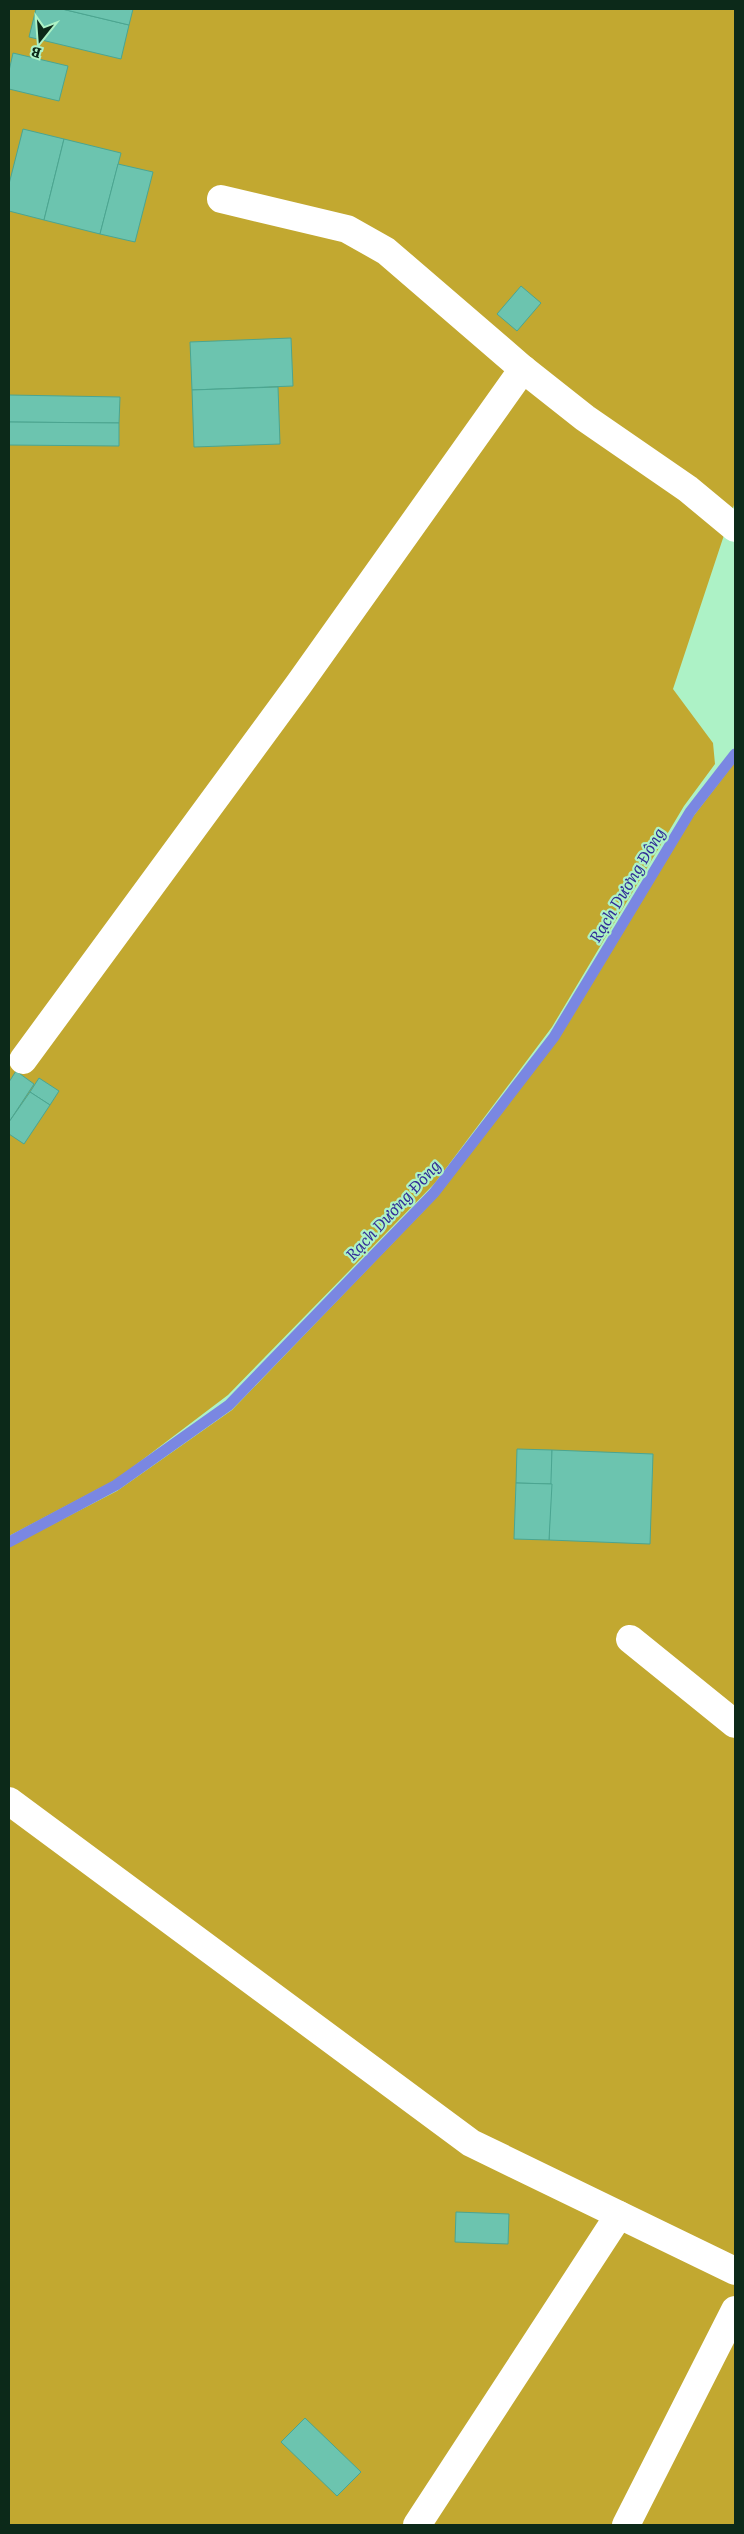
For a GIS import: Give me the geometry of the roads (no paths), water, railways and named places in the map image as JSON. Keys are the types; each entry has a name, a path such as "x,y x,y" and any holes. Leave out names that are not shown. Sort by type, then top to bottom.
{"street":[{"path":"221,199 348,229 386,251 523,369 585,418 688,489 735,528"},
{"path":"23,1060 299,684 523,369"},
{"path":"630,1638 735,1724"},
{"path":"9,1801 470,2143 735,2271"},
{"path":"417,2525 619,2215"},
{"path":"626,2525 735,2310"}],"waterway":[{"name":"Rạch Dương Đông","path":"9,1542 116,1485 229,1405 434,1193 554,1037 690,812 735,754"}]}
